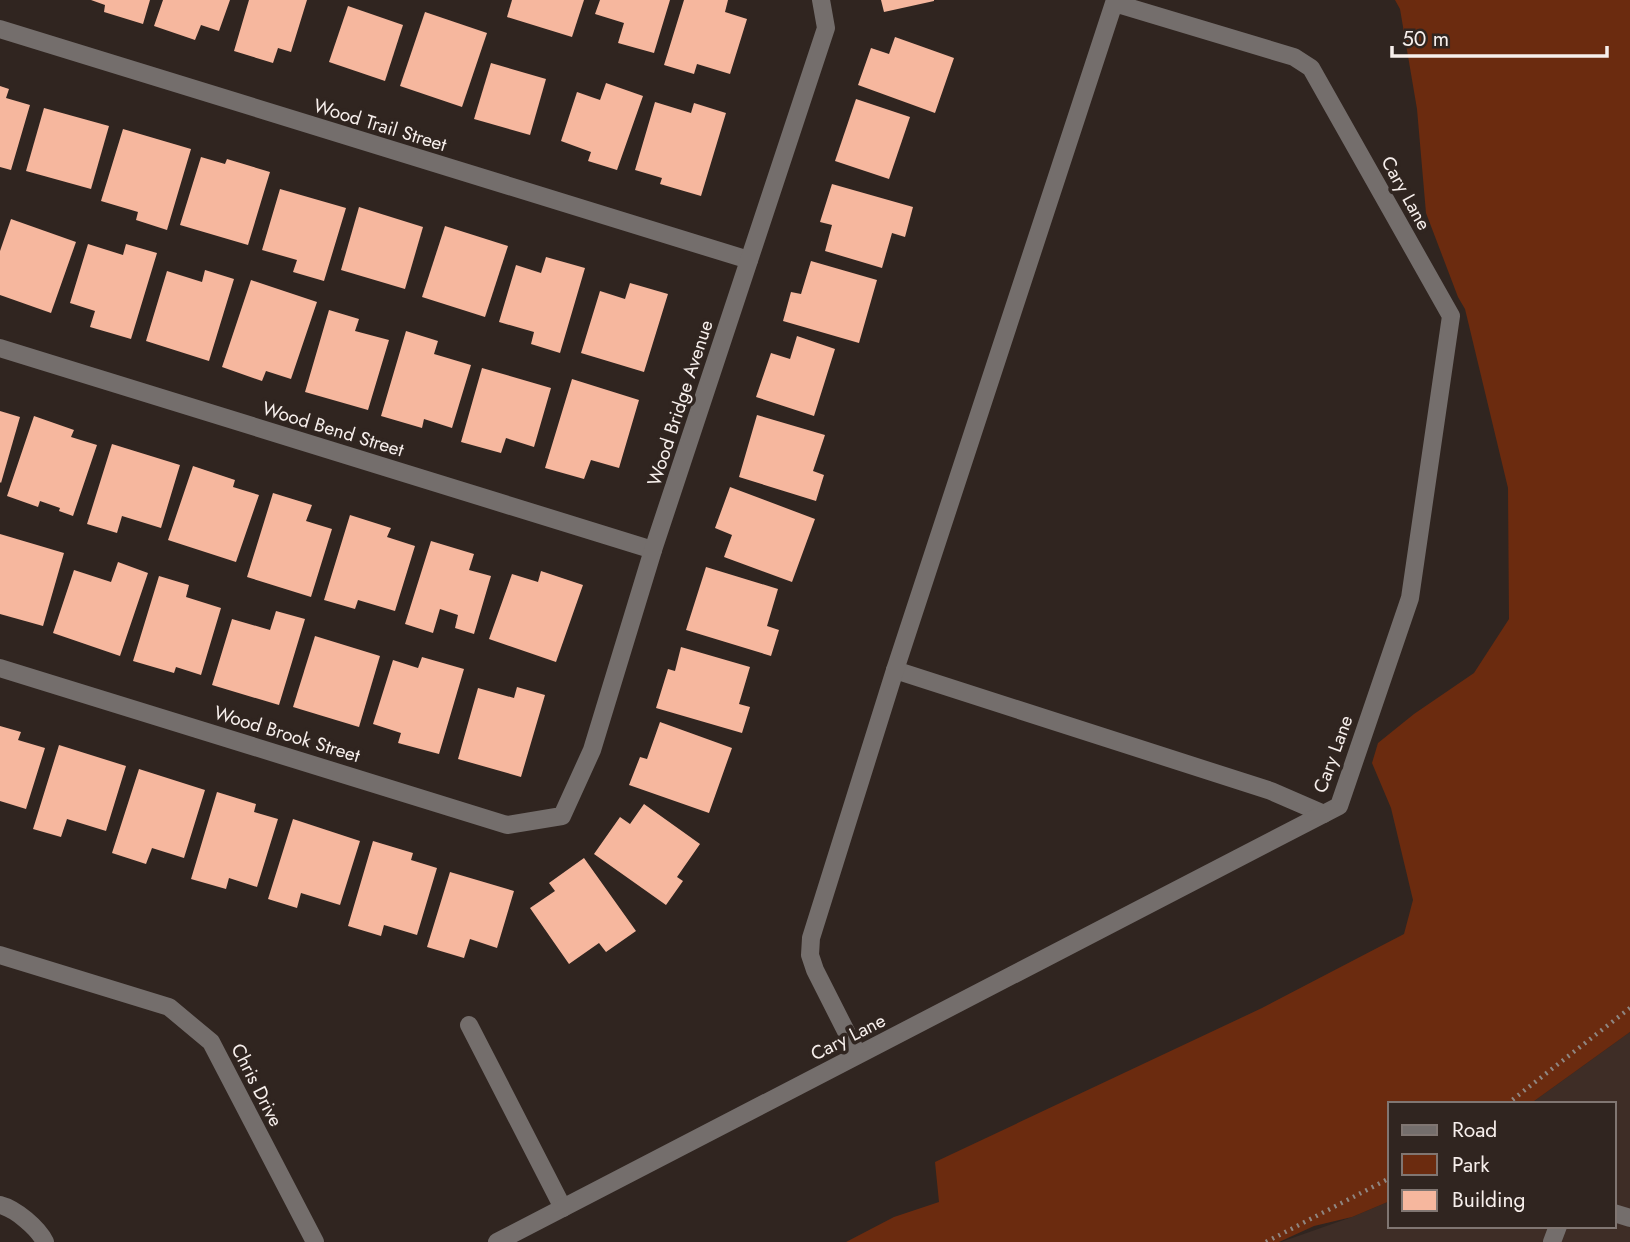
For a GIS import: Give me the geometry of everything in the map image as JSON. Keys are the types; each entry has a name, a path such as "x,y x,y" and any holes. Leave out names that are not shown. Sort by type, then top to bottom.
{"street":[{"name":"Wood Bridge Avenue","path":"562,816 592,750 653,550 826,28 821,0"},
{"name":"Cary Lane","path":"498,1242 1339,806 1410,598 1451,316 1311,68 1294,57 1114,3 895,670"},
{"name":"Wood Trail Street","path":"0,29 749,260"},
{"name":"Wood Bend Street","path":"0,348 653,550"},
{"name":"Wood Brook Street","path":"0,668 507,825 562,816"},
{"path":"858,1055 815,970 810,955 811,937 895,670 1271,791 1324,814"},
{"name":"Chris Drive","path":"0,954 169,1007 211,1042 315,1242"},
{"path":"469,1025 563,1208"},
{"path":"0,1205 7,1207 41,1234 46,1242"}],"path":[{"path":"1510,1102 1630,1008"},
{"path":"1266,1242 1388,1179"}],"shaded area":[{"path":"1630,1032 1630,1242 1281,1242 1388,1202 1388,1228 1616,1228 1616,1102 1533,1102"}],"green space":[{"path":"1395,0 1630,0 1630,1032 1533,1102 1388,1102 1388,1202 1352,1217 1314,1226 1279,1242 846,1242 894,1217 939,1202 935,1162 1262,1008 1404,934 1413,900 1391,808 1372,763 1378,743 1414,714 1474,673 1509,619 1508,488 1465,309 1426,213 1417,109 1400,9"}],"building":[{"path":"91,0 150,0 143,24 104,12 105,5"},
{"path":"163,0 230,0 219,31 201,25 195,40 154,26"},
{"path":"249,0 307,0 291,52 278,48 273,63 234,51"},
{"path":"512,0 584,0 572,37 507,17"},
{"path":"600,0 670,0 654,53 618,43 624,23 595,14"},
{"path":"684,0 728,0 725,12 747,19 730,74 697,64 694,74 664,65"},
{"path":"881,0 934,0 934,1 884,12"},
{"path":"348,6 403,25 385,81 329,62"},
{"path":"425,12 487,33 462,107 400,86"},
{"path":"895,37 954,58 935,113 858,85 871,48 889,54"},
{"path":"491,63 546,79 530,135 474,119"},
{"path":"606,83 643,96 617,170 588,161 591,152 561,141 577,92 600,100"},
{"path":"0,86 9,89 6,98 30,105 11,170 0,167"},
{"path":"856,99 910,117 889,179 835,161"},
{"path":"655,102 691,113 694,103 726,113 701,196 660,184 662,178 635,170"},
{"path":"44,108 109,126 91,189 26,171"},
{"path":"123,129 191,149 167,230 136,220 138,212 101,201"},
{"path":"201,157 225,164 227,159 270,172 248,245 180,225"},
{"path":"832,184 913,207 905,237 892,233 882,268 825,251 832,225 820,222"},
{"path":"280,189 346,208 324,281 293,272 297,260 262,250"},
{"path":"359,207 423,227 405,289 341,270"},
{"path":"11,219 76,242 51,313 0,295 0,251"},
{"path":"445,226 508,246 485,317 422,297"},
{"path":"88,244 123,255 126,244 157,253 131,339 90,327 95,311 70,303"},
{"path":"546,257 585,268 560,353 531,344 534,332 499,322 516,265 541,273"},
{"path":"811,261 877,280 859,343 783,321 791,292 801,294"},
{"path":"205,270 234,279 209,361 146,341 167,271 202,282"},
{"path":"251,280 317,302 291,379 266,371 262,381 222,367"},
{"path":"630,283 668,294 644,372 581,353 600,291 625,299"},
{"path":"329,310 359,319 355,331 389,340 368,410 305,392"},
{"path":"406,331 438,341 434,354 471,365 452,428 424,419 422,428 381,416"},
{"path":"797,336 835,349 814,416 756,397 771,353 790,359"},
{"path":"482,368 551,388 534,447 506,438 501,453 461,442"},
{"path":"572,379 639,400 619,468 591,460 584,479 545,468"},
{"path":"0,411 20,417 1,483 0,482"},
{"path":"757,415 825,435 813,471 824,475 816,501 739,477"},
{"path":"34,416 74,430 71,437 97,445 73,516 40,501 38,507 7,496"},
{"path":"112,444 180,465 161,528 122,516 117,533 87,524"},
{"path":"193,466 235,480 233,487 259,495 236,562 168,540"},
{"path":"730,487 815,519 792,582 724,557 732,535 715,528"},
{"path":"273,493 312,505 306,521 332,529 311,597 247,577"},
{"path":"350,515 391,528 387,537 415,546 395,611 358,600 355,609 324,600"},
{"path":"0,534 64,553 43,626 0,614"},
{"path":"431,541 474,554 469,570 491,576 474,634 455,628 458,615 440,609 433,633 405,624"},
{"path":"118,562 148,573 120,656 53,633 74,570 111,582"},
{"path":"706,567 778,589 767,626 779,630 771,656 686,630"},
{"path":"541,571 583,585 556,662 489,639 512,574 538,582"},
{"path":"159,576 189,585 186,597 221,608 201,675 176,667 174,673 133,661"},
{"path":"276,611 305,619 279,705 212,685 232,619 270,630"},
{"path":"315,636 380,656 359,727 293,707"},
{"path":"681,647 750,667 739,704 750,707 742,733 656,708 668,669 675,671"},
{"path":"422,657 464,669 439,754 398,743 401,733 373,724 393,660 418,668"},
{"path":"517,687 545,695 521,777 458,759 478,688 514,698"},
{"path":"660,722 732,748 709,813 629,785 640,757 647,759"},
{"path":"0,726 21,732 18,740 45,748 26,809 0,801"},
{"path":"59,745 126,766 106,831 67,819 61,837 33,829"},
{"path":"139,769 205,790 184,858 152,848 146,864 112,853"},
{"path":"217,792 256,804 254,812 278,819 257,887 229,878 226,889 191,879"},
{"path":"644,804 700,844 677,877 683,881 666,905 594,854 620,817 630,824"},
{"path":"293,819 360,841 340,905 301,893 297,908 268,899"},
{"path":"373,841 413,853 411,860 437,868 417,935 384,925 381,936 348,926"},
{"path":"584,858 636,931 606,952 599,943 569,964 530,908 555,891 549,883"},
{"path":"450,872 514,891 497,948 470,939 464,958 427,947"}]}
